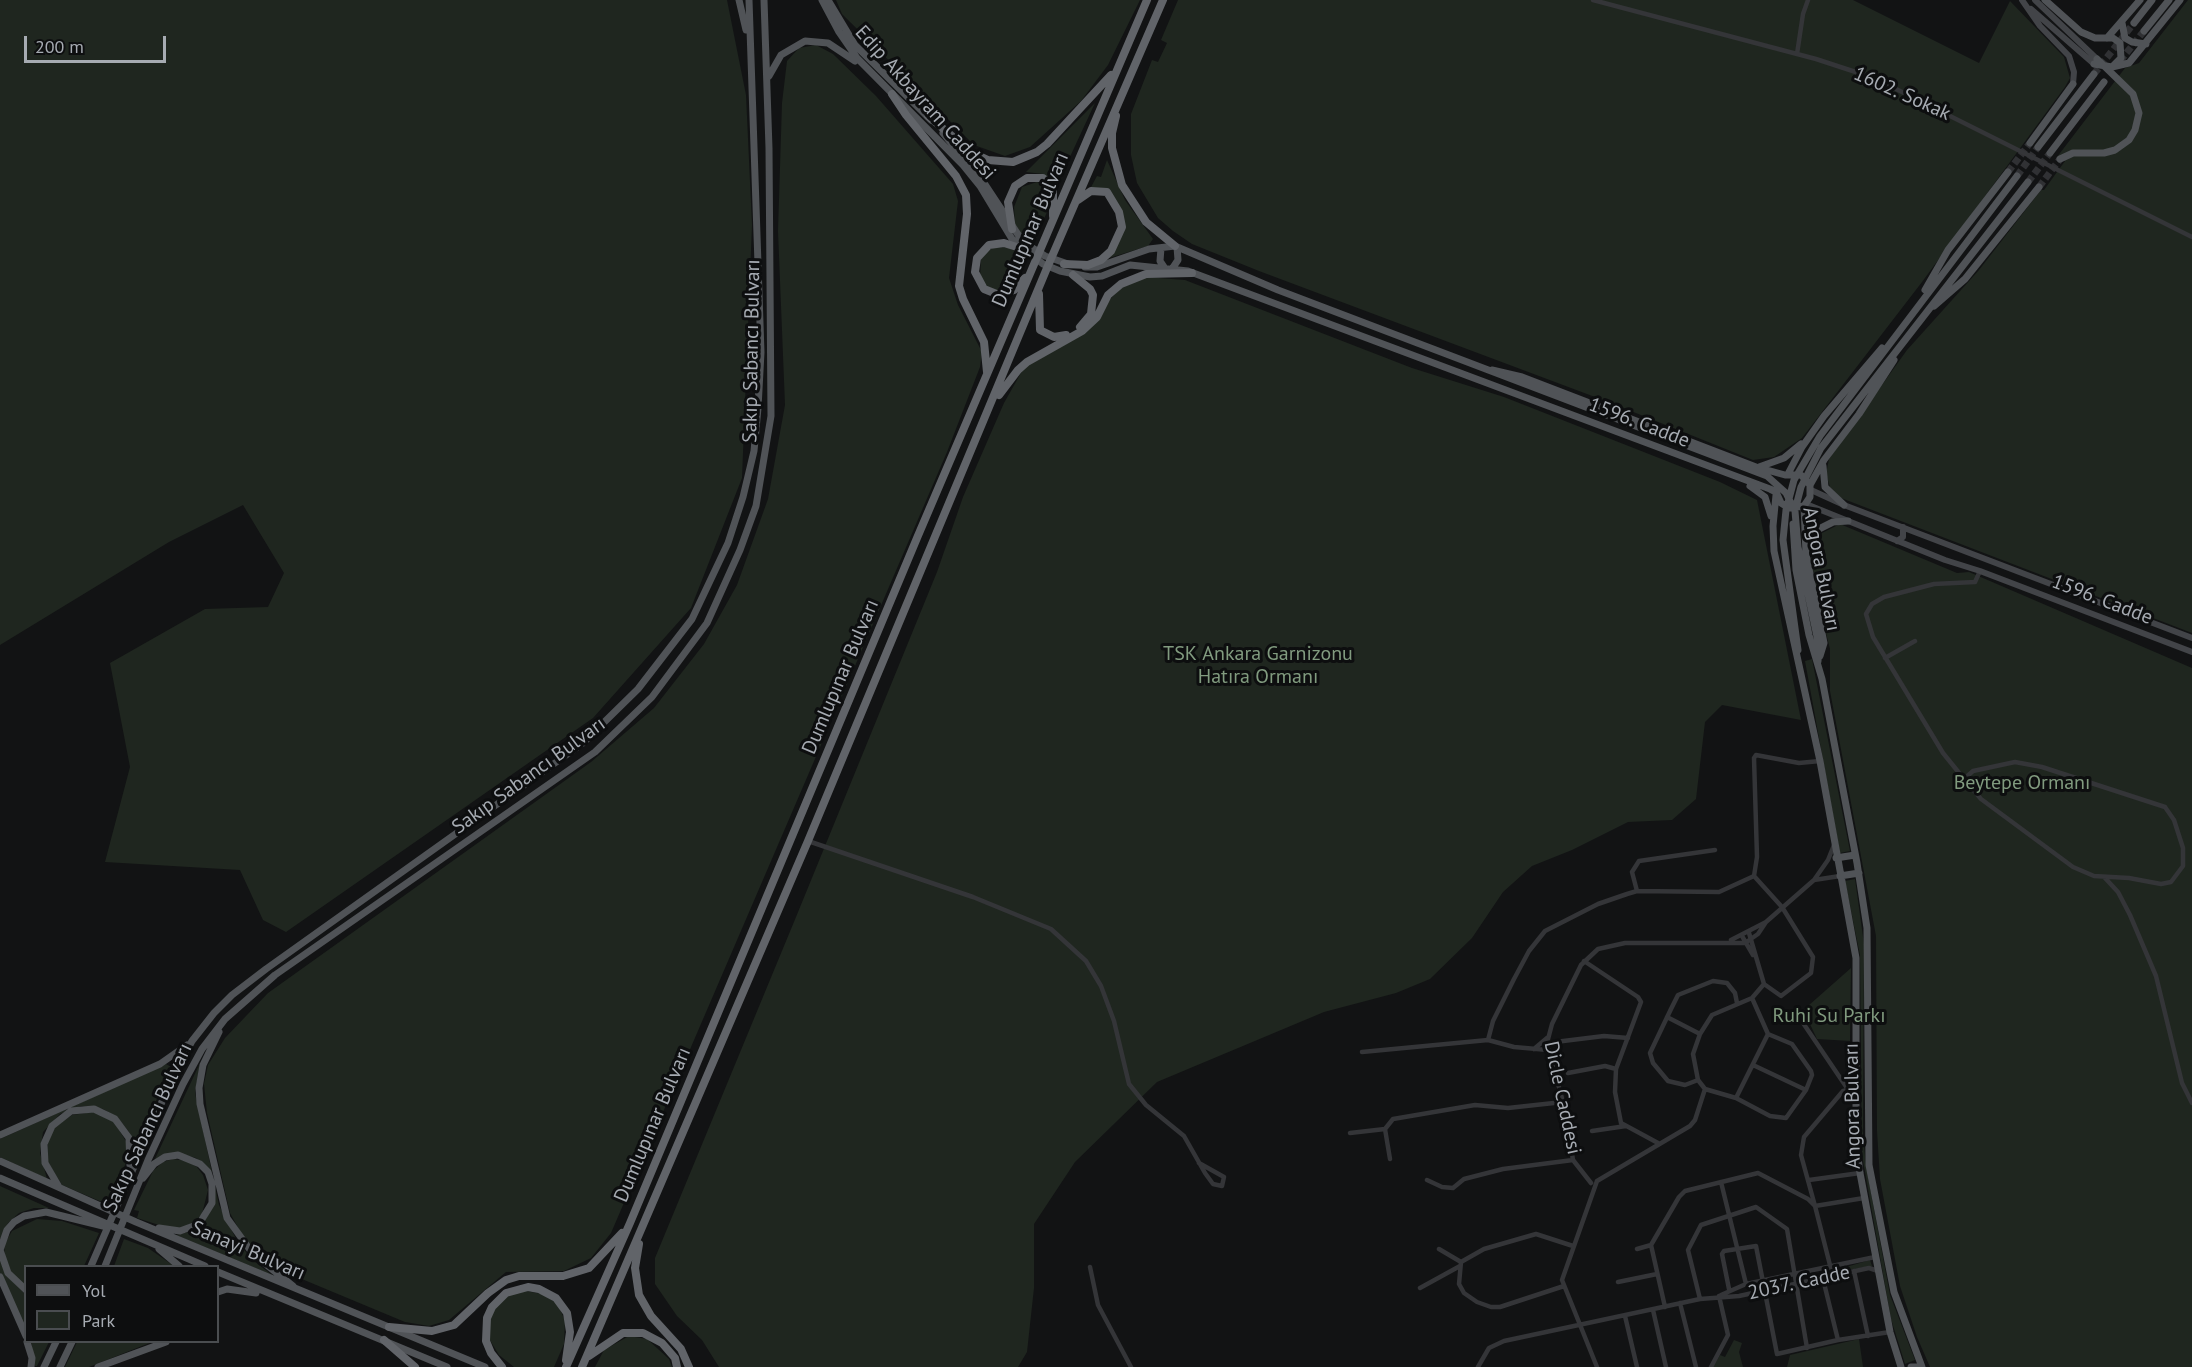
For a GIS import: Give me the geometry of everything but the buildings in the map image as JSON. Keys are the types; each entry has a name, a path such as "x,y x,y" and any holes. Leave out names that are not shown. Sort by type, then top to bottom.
{"highway":[{"name":"Dumlupınar Bulvarı","path":"566,1367 630,1223 1147,0"},
{"name":"Dumlupınar Bulvarı","path":"582,1367 808,842 1039,287 1163,0"},
{"path":"928,116 971,152 988,160 1013,162 1037,152 1047,144 1119,65"},
{"path":"892,94 906,116 956,176 966,195 967,214 959,286 984,342 986,377"},
{"path":"1121,94 1112,140 1119,178 1144,220 1176,247"},
{"path":"1012,229 1008,202 1012,191 1019,182 1034,176 1043,178 1053,190 1052,225"},
{"path":"1062,268 1088,265 1101,260 1111,251 1122,227 1119,212 1107,192 1091,191 1076,202"},
{"path":"1026,250 1004,243 984,249 975,265 980,283 994,294 1006,294 1021,284 1033,269"},
{"path":"986,416 1018,370 1039,354 1082,332 1096,317 1108,295 1121,284 1146,274 1192,273"},
{"path":"1039,287 1040,330 1046,336 1061,338 1081,326 1093,309 1093,295 1090,289 1073,275"},
{"path":"389,1327 417,1331 442,1330 463,1319 488,1293 506,1280 519,1276 576,1274 598,1262 630,1223"},
{"path":"643,1226 635,1268 639,1295 651,1316 681,1349 689,1367"},
{"path":"502,1367 491,1353 486,1341 487,1318 492,1307 506,1293 528,1287 539,1289 556,1298 567,1313 570,1332 566,1367"},
{"path":"586,1358 622,1334 643,1333 662,1342 675,1358 677,1367"},
{"path":"384,1340 415,1367"}],"main road":[{"path":"740,0 749,42"},
{"name":"Sakıp Sabancı Bulvarı","path":"89,1265 101,1244 129,1173 174,1074 197,1034 232,994 583,743 638,689 693,619 728,543 744,497 754,451 761,352 749,0"},
{"name":"Sakıp Sabancı Bulvarı","path":"107,1264 136,1188 187,1076 202,1049 225,1019 275,975 595,752 652,697 707,623 729,578 756,506 771,416 764,0"},
{"name":"Edip Akbayram Caddesi","path":"822,0 848,46 963,165 1026,250"},
{"name":"Edip Akbayram Caddesi","path":"828,0 855,45 928,116 970,163 1026,250"},
{"path":"2022,0 2066,42 2119,78 2138,103 2137,125 2133,135 2115,150 2073,153 2060,159"},
{"path":"2022,0 2034,19 2069,56 2074,72 2073,84 2030,143"},
{"path":"2035,0 2096,61 2112,67 2129,63 2180,0"},
{"path":"2045,0 2081,32 2096,38 2116,39 2122,47 2121,57 2112,67"},
{"path":"2107,38 2140,0"},
{"path":"2134,23 2152,0"},
{"path":"2144,31 2169,0"},
{"path":"2122,23 2123,34 2128,40 2146,44"},
{"path":"767,84 772,68 781,55 794,45 811,40 822,41 838,48 874,75"},
{"path":"2038,147 2094,74"},
{"path":"2050,153 2104,82"},
{"path":"1920,302 1948,250 2008,172"},
{"path":"1778,491 1778,482 1787,474 1810,436 1864,367 1896,333 2017,176"},
{"path":"1907,337 2028,182"},
{"path":"1929,309 1965,279 2039,187"},
{"path":"1026,250 1062,268 1097,267 1131,254 1176,247 1178,258 1172,268"},
{"name":"1596. Cadde","path":"1176,247 1278,290 1492,370 1567,402 1767,476 1778,491 1781,503 1789,508 1805,505 2192,652"},
{"path":"1161,248 1160,261 1164,267"},
{"name":"1596. Cadde","path":"1062,268 1073,275 1102,276 1130,265 1172,268 1192,273 1712,469 1778,491"},
{"name":"Angora Bulvarı","path":"1896,333 1820,436 1800,468 1789,492 1785,517 1784,557 1796,618 1798,655 1820,761 1834,845 1832,859 1840,876 1856,958 1856,1143 1864,1198 1890,1332 1901,1367"},
{"name":"Angora Bulvarı","path":"1818,661 1824,643 1806,547 1803,522 1805,505 1824,460 1865,406 1907,337"},
{"name":"Angora Bulvarı","path":"1907,337 1826,441 1807,472 1798,495 1793,519 1796,570 1809,635 1818,661 1859,873 1869,955 1868,1157 1894,1292 1920,1367 1911,1367"},
{"name":"1596. Cadde","path":"1492,370 1522,377 1756,467 1801,475 1811,488 1844,505 2192,638"},
{"path":"1756,467 1784,458 1810,436"},
{"path":"1712,469 1725,465 1726,461 1719,452"},
{"path":"1824,460 1822,473 1825,487 1844,505"},
{"path":"1729,475 1762,493 1770,508 1773,523"},
{"name":"Angora Bulvarı","path":"1778,491 1773,523 1778,574 1792,639 1798,655"},
{"name":"Angora Bulvarı","path":"1778,491 1795,511 1798,547 1819,646 1818,661"},
{"path":"1773,523 1782,513 1798,516 1803,522"},
{"path":"1806,547 1810,537 1819,530 1833,522 1848,521"},
{"path":"1889,538 1886,527 1894,523"},
{"path":"1897,541 1903,537 1903,527"},
{"path":"1832,859 1855,855"},
{"path":"1840,876 1859,873"},
{"path":"225,1019 203,1065 199,1088 206,1131 227,1218 253,1254 303,1293"},
{"path":"0,1135 160,1064 173,1057 197,1034"},
{"path":"59,1187 45,1163 44,1143 47,1133 61,1116 82,1109 103,1112 122,1126 131,1145 129,1173"},
{"path":"136,1188 154,1164 165,1157 178,1155 200,1164 208,1172 212,1184 212,1203 199,1224 180,1231 145,1225"},
{"name":"Sanayi Bulvarı","path":"0,1161 303,1293 485,1367"},
{"name":"Sanayi Bulvarı","path":"0,1178 91,1221 131,1234 203,1265"},
{"path":"24,1288 14,1281 3,1262 0,1250 7,1230 24,1216 34,1213 62,1215 91,1221"},
{"path":"150,1242 178,1265"},
{"name":"Sanayi Bulvarı","path":"219,1272 271,1296 447,1367"},
{"path":"0,1277 24,1331"},
{"path":"219,1292 240,1290 271,1296"},
{"path":"28,1343 32,1358 31,1367"},
{"path":"44,1367 55,1343"},
{"path":"60,1367 71,1343"},
{"path":"98,1367 161,1343"}],"street":[{"name":"1602. Sokak","path":"1593,0 1797,54 1874,78 2192,237"},
{"path":"1797,54 1803,14 1808,0"},
{"path":"1964,779 1973,771 2015,762 2042,767 2165,807 2174,820 2182,848 2183,866 2171,882 2161,884 2129,878 2105,878 2073,867 1981,800 1964,779 1927,729 1868,627 1866,614 1872,604 1884,597 1934,584 1975,582 1980,571"},
{"path":"1885,658 1915,641"},
{"path":"1754,876 1757,857 1754,758 1756,755 1798,763 1820,761"},
{"path":"808,842 973,897 1051,929 1086,962 1101,986 1114,1021 1129,1084 1146,1105 1184,1136 1199,1163 1212,1184 1222,1186 1224,1177 1199,1163"},
{"path":"1637,891 1632,872 1639,861 1715,849"},
{"path":"1658,1143 1622,1123 1616,1103 1616,1069 1641,1002 1638,997 1584,961 1598,949 1625,943 1729,941 1745,943 1814,880 1832,859"},
{"path":"1488,1040 1493,1022 1528,951 1545,931 1598,904 1637,891 1719,892 1754,876"},
{"path":"1742,936 1754,957 1764,984 1781,996 1810,973 1813,957 1782,907 1754,876"},
{"path":"1814,880 1840,876"},
{"path":"2105,878 2118,892 2130,915 2156,976 2180,1076 2192,1103"},
{"path":"1729,941 1749,933 1766,922"},
{"path":"1749,933 1754,957"},
{"name":"Dicle Caddesi","path":"1584,961 1547,1040 1563,1102 1573,1160 1594,1183"},
{"path":"1698,1080 1685,1085 1668,1081 1653,1063 1650,1053 1678,995 1713,981 1727,983 1735,993 1737,1003"},
{"path":"1752,998 1768,1034 1791,1044 1811,1071 1812,1076 1806,1090 1786,1118 1770,1116 1736,1098 1705,1089 1698,1080 1693,1054 1700,1034 1712,1015 1752,998 1764,984"},
{"path":"1667,1017 1700,1034"},
{"path":"1801,1020 1847,1089"},
{"path":"1736,1098 1768,1034"},
{"path":"1534,1049 1547,1040 1604,1036 1628,1038"},
{"path":"1362,1052 1488,1040 1514,1047 1548,1050"},
{"path":"1753,1065 1806,1090"},
{"path":"1568,1073 1605,1066 1616,1069"},
{"path":"1833,1277 1801,1144 1804,1137 1847,1089 1857,1088"},
{"path":"1597,1367 1583,1326 1564,1286 1563,1273 1593,1196 1594,1183 1695,1120 1705,1089"},
{"path":"1350,1133 1385,1129 1393,1119 1475,1105 1508,1108 1563,1102"},
{"path":"1592,1131 1626,1126"},
{"path":"1385,1129 1390,1159"},
{"path":"1427,1180 1442,1187 1453,1188 1464,1179 1503,1169 1573,1160"},
{"path":"1665,1307 1651,1245 1679,1197 1685,1191 1758,1173 1808,1199 1815,1206"},
{"path":"1809,1180 1860,1173"},
{"path":"1721,1182 1731,1214 1746,1284"},
{"path":"1815,1206 1864,1198"},
{"path":"1700,1299 1688,1250 1701,1225 1756,1207 1782,1223 1787,1229 1807,1348"},
{"path":"1420,1288 1484,1249 1536,1234 1573,1246"},
{"path":"1637,1249 1651,1245"},
{"path":"1729,1289 1722,1254 1724,1251 1739,1247 1756,1246 1777,1354 1838,1340 1890,1332"},
{"path":"1439,1250 1460,1264"},
{"name":"2037. Cadde","path":"1719,1296 1729,1289 1746,1284 1875,1257"},
{"path":"1460,1264 1459,1284 1464,1293 1477,1302 1491,1307 1500,1307 1564,1286"},
{"path":"1090,1266 1098,1305 1131,1367"},
{"name":"2037. Cadde","path":"1478,1367 1489,1348 1497,1343 1700,1299 1766,1291 1869,1268 1878,1271"},
{"path":"1854,1271 1868,1336"},
{"path":"1618,1282 1657,1274"},
{"path":"1823,1279 1838,1340"},
{"path":"1711,1367 1728,1335 1719,1296"},
{"path":"1680,1304 1696,1367"},
{"path":"1653,1310 1666,1367"},
{"path":"1625,1316 1637,1367"}],"green space":[{"path":"0,0 727,0 746,95 752,225 742,478 691,608 593,718 286,932 263,920 240,870 105,862 130,767 110,663 205,609 268,607 284,573 243,505 169,542 0,645"},
{"path":"836,0 1140,0 1108,65 1081,101 1030,147 1005,156 974,145 842,14"},
{"path":"1178,0 1853,0 1979,63 2010,1 2064,57 2070,78 1922,282 1802,438 1774,457 1753,460 1611,403 1259,271 1192,244 1173,231 1158,218 1137,183 1131,155 1131,114 1152,60 1158,62 1167,43 1161,40"},
{"path":"2188,0 2192,0 2192,633 1841,498 1830,487 1826,474 1829,459 1907,350 1979,270 2041,190 2044,190 2065,161 2057,157 2125,68 2139,63"},
{"path":"816,45 833,54 876,96 953,184 958,201 949,278 958,305 982,352 980,367 947,452 611,1233 591,1258 564,1271 506,1272 449,1320 429,1326 405,1322 285,1272 254,1249 241,1233 230,1213 207,1113 204,1084 208,1065 225,1038 268,993 591,762 654,708 704,644 737,585 768,499 785,405 778,231 782,103 787,61 799,48"},
{"path":"1095,103 1062,174 1057,173 1053,182 1043,174 1026,172"},
{"path":"1107,160 1125,200 1153,239 1148,246 1109,258 1123,230 1110,193 1090,189 1097,176 1101,177"},
{"path":"1037,182 1047,187 1051,202 1033,246 1026,241 1015,224 1014,207 1022,187"},
{"path":"1007,247 1027,257 1009,289 1004,292 990,290 980,279 981,257 992,248"},
{"name":"TSK Ankara Garnizonu Hatıra Ormanı","path":"1146,277 1185,280 1412,368 1504,397 1720,482 1757,500 1801,720 1722,705 1705,722 1696,799 1672,820 1628,822 1572,850 1532,866 1503,892 1472,938 1430,979 1396,993 1324,1012 1157,1082 1075,1162 1034,1224 1034,1288 1027,1352 1018,1367 719,1367 702,1340 677,1316 655,1284 655,1258 937,572 963,497 1004,403 1026,364 1077,337 1119,289"},
{"name":"Beytepe Ormanı","path":"1840,524 1957,573 1969,572 2192,668 2192,1367 1930,1367 1917,1337 1900,1286 1880,1179 1877,1131 1876,936 1830,691 1830,649 1819,605 1809,547 1816,536"},
{"path":"1812,659 1850,851 1840,853 1805,661"},
{"path":"1855,879 1864,944 1863,1134 1866,1166 1890,1295 1915,1360 1905,1364 1891,1319 1862,1155 1860,955 1845,881"},
{"name":"Ruhi Su Parkı","path":"1851,968 1850,1041 1817,1039 1809,1022 1804,1022 1800,1013"},
{"path":"200,1063 195,1093 219,1205 238,1243 254,1261 272,1275 176,1235 192,1231 201,1225 214,1197 203,1164 196,1158 182,1154 154,1161"},
{"path":"166,1064 171,1067 135,1148 129,1132 118,1118 103,1109 81,1106 60,1114 43,1132 40,1153 47,1179 0,1157 0,1139"},
{"path":"93,1112 113,1120 127,1143 127,1160 109,1205 62,1185 47,1161 48,1141 55,1127 72,1115"},
{"path":"173,1159 188,1161 197,1167 203,1175 208,1190 202,1214 181,1229 137,1218 139,1211 134,1210 153,1171 163,1162"},
{"path":"0,1186 49,1208 34,1208 19,1213 8,1223 0,1240"},
{"path":"37,1219 62,1221 99,1233 84,1265 24,1265 24,1287 14,1278 5,1259 4,1245 12,1231"},
{"path":"124,1239 148,1248 173,1265 114,1265"},
{"path":"0,1256 9,1278 24,1293 24,1328 0,1273"},
{"path":"1870,1260 1872,1266 1835,1272 1836,1270"},
{"path":"526,1291 542,1294 558,1304 565,1321 564,1344 554,1367 514,1367 499,1355 488,1337 490,1319 498,1303 508,1295"},
{"path":"629,1336 647,1339 669,1359 672,1367 595,1367 604,1350"},
{"path":"1859,1339 1863,1367 1787,1367 1790,1355"},
{"path":"1734,1340 1742,1343 1739,1352 1743,1367 1713,1367 1720,1355 1725,1357"},
{"path":"31,1343 48,1343 37,1366 35,1366"},
{"path":"77,1343 149,1343 89,1367 65,1367"}],"tunnel":[{"path":"2094,74 2134,23"},
{"path":"2120,61 2144,31"},
{"path":"2008,172 2030,143"},
{"path":"2017,176 2038,147"},
{"path":"2028,182 2050,153"},
{"path":"2039,187 2060,159"}]}
